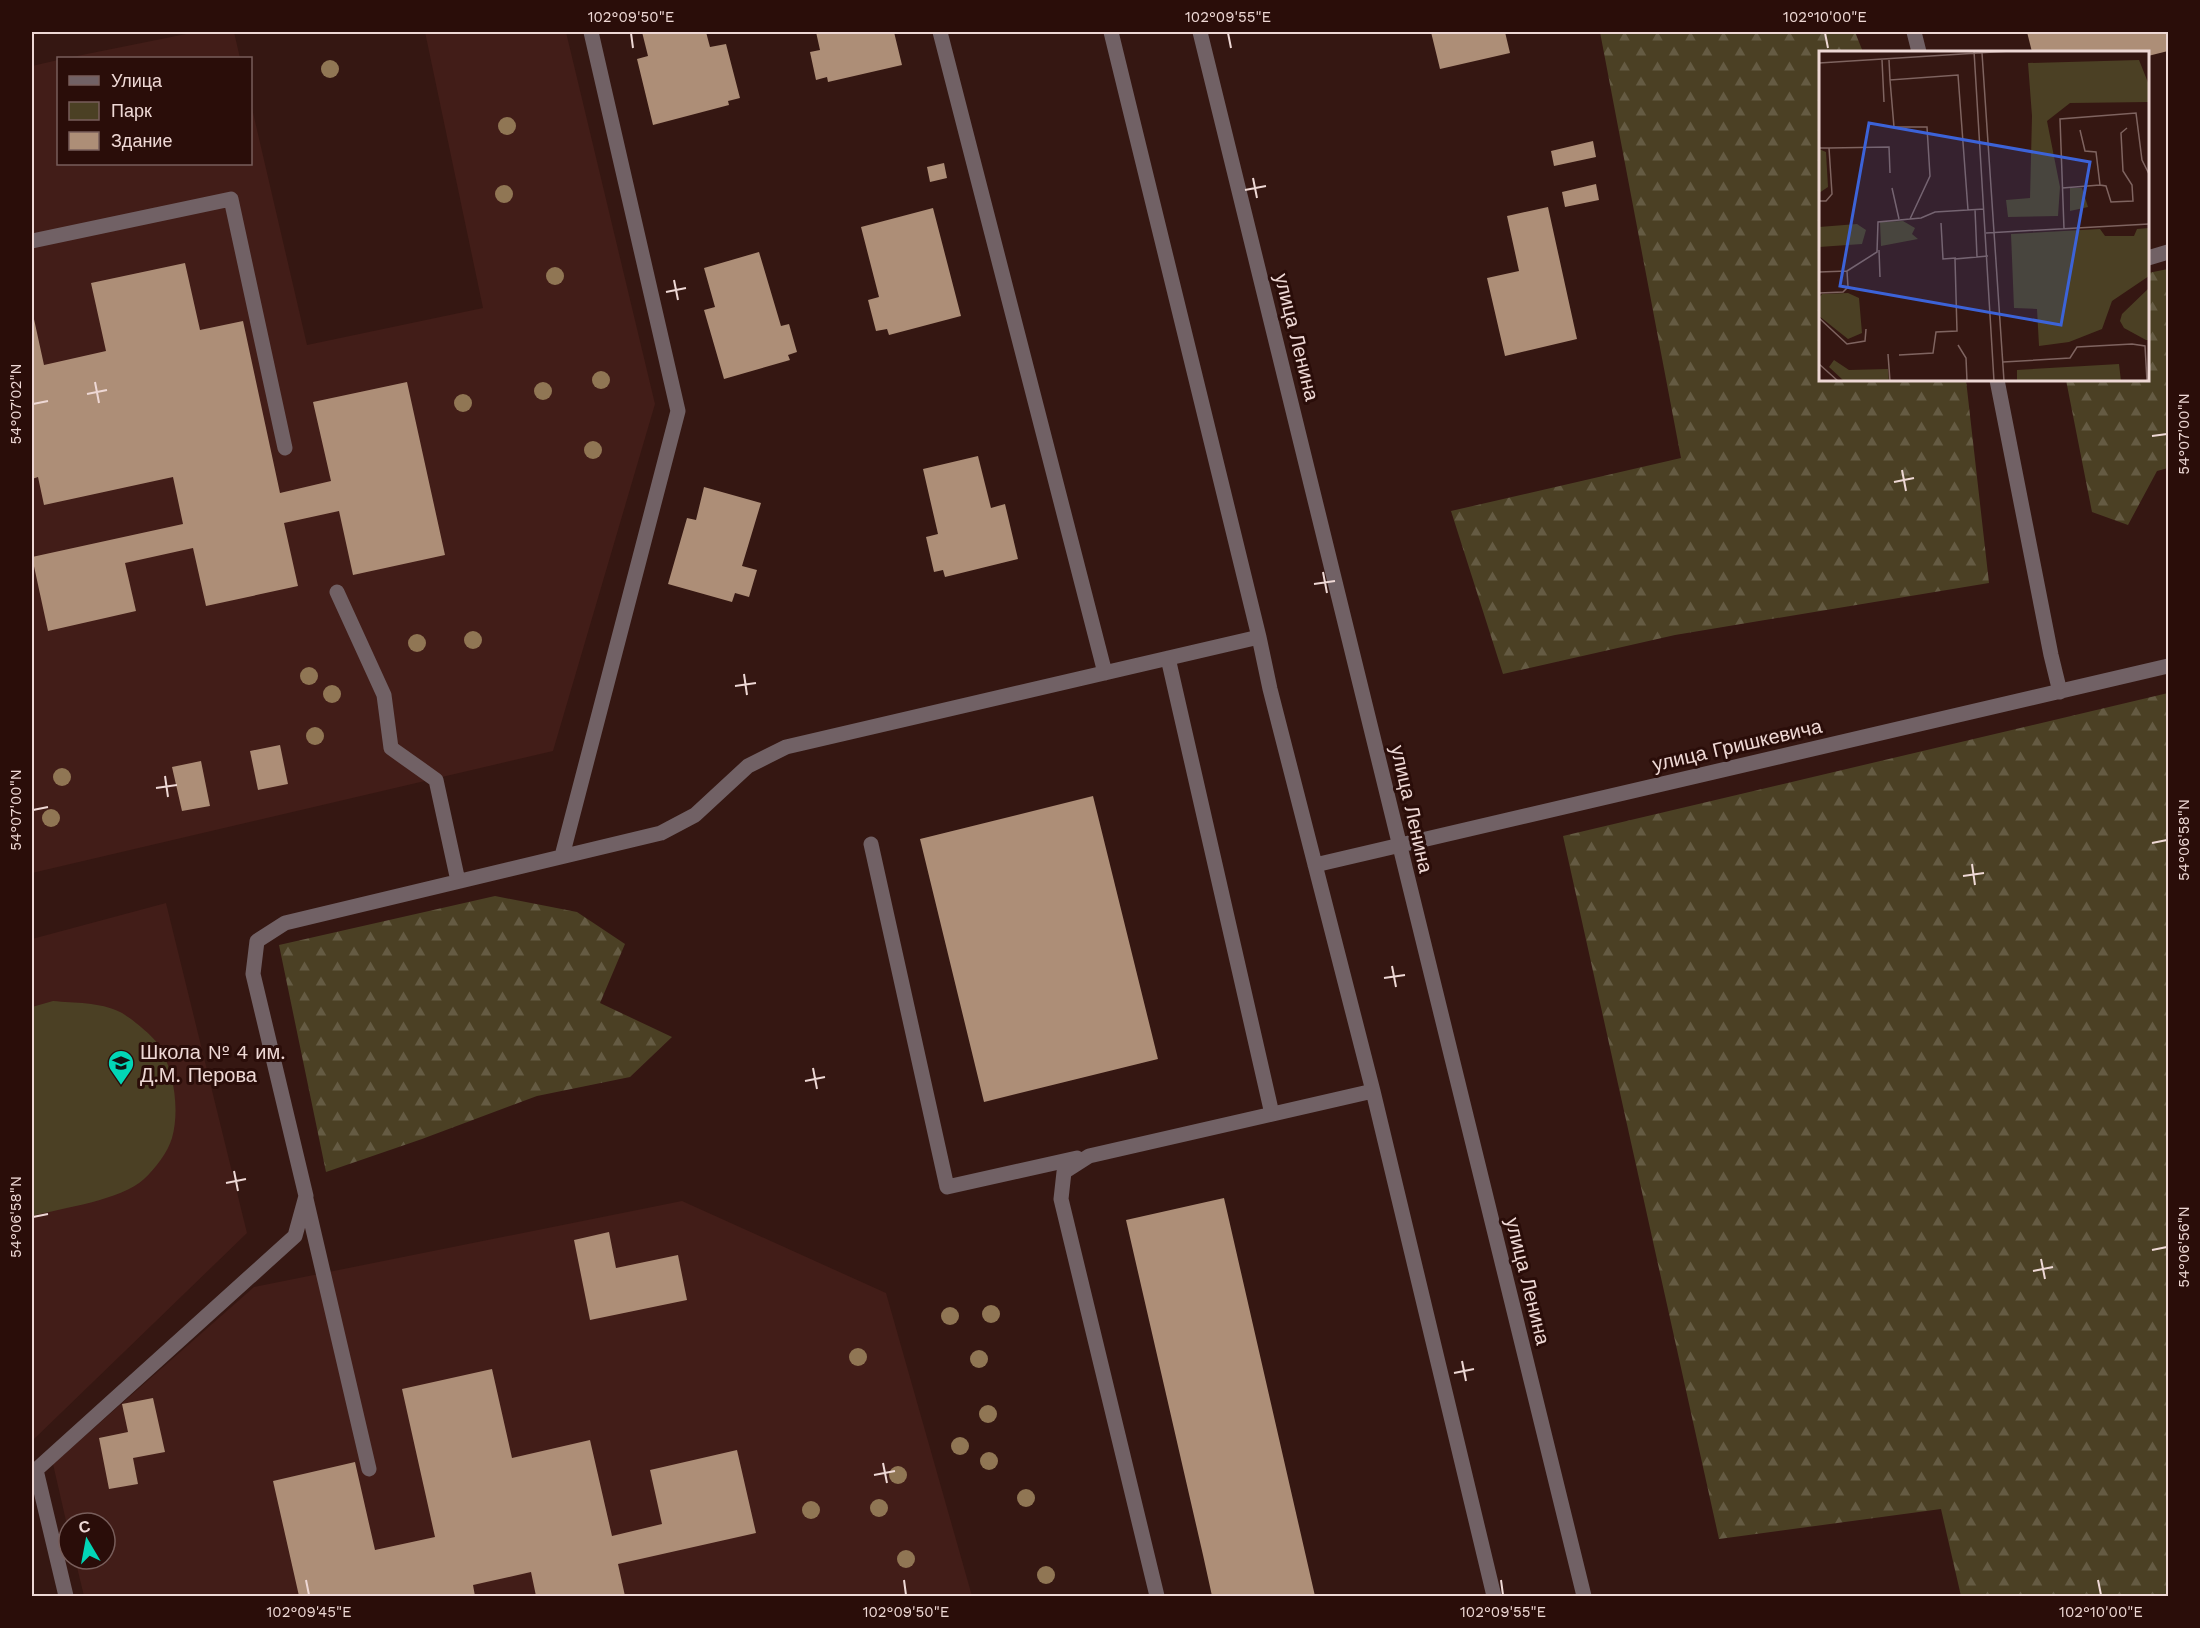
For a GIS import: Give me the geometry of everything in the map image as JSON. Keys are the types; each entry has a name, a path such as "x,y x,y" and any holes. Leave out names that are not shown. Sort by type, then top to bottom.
{"street":[{"path":"562,856 678,411 591,32"},
{"path":"940,32 1105,673"},
{"path":"1111,32 1270,689 1373,1091 1494,1596"},
{"name":"улица Ленина","path":"1200,32 1584,1596"},
{"path":"1914,32 1919,51"},
{"path":"32,241 231,199 285,448"},
{"path":"2149,258 2169,252"},
{"path":"1997,381 2060,692"},
{"path":"337,592 384,695 392,748 436,780 458,880"},
{"path":"369,1469 253,974 257,941 285,923 661,833 695,815 748,766 786,747 1259,637"},
{"path":"1168,658 1272,1114"},
{"name":"улица Гришкевича","path":"1315,865 2169,666"},
{"path":"871,844 947,1187 1373,1091"},
{"path":"1089,1156 1064,1172 1061,1199 1157,1596"},
{"path":"66,1596 34,1471 295,1236 306,1196"}],"shaded area":[{"path":"196,32 234,32 240,57 72,57"},
{"path":"425,32 566,32 655,404 553,751 32,873 32,66 57,60 57,165 252,165 252,108 307,345 483,308"},
{"name":"Школа № 4 им. Д.М. Перова","path":"166,903 247,1233 32,1441 32,939"},
{"path":"682,1201 886,1293 972,1596 84,1596 78,1571 117,1571 117,1511 64,1511 53,1464 254,1287"}],"green space":[{"path":"1600,32 1855,32 1863,51 1819,51 1819,381 1966,381 1989,583 1675,635 1503,674 1451,511 1681,458"},
{"path":"2168,269 2168,468 2157,471 2128,525 2092,512 2066,381 2149,381 2149,273"},
{"path":"2168,693 2168,1596 1961,1596 1941,1509 1719,1539 1563,836"},
{"path":"495,896 577,912 625,944 600,1003 672,1037 630,1077 537,1096 326,1172 279,945"},
{"path":"53,1001 104,1006 120,1012 151,1036 164,1054 172,1078 175,1102 174,1127 172,1138 161,1160 144,1179 134,1186 107,1198 32,1216 32,1007"}],"building":[{"path":"642,32 706,32 710,47 726,44 740,98 728,101 729,105 653,125 637,59 648,56"},
{"path":"816,32 894,32 902,65 828,82 827,77 816,80 810,52 820,50"},
{"path":"1431,32 1505,32 1510,53 1440,69"},
{"path":"2027,32 2168,32 2168,51 2149,56 2149,51 2032,51"},
{"path":"1593,141 1596,157 1554,166 1551,151"},
{"path":"944,163 947,178 930,182 927,167"},
{"path":"1596,184 1599,200 1565,207 1562,192"},
{"path":"1548,207 1577,339 1505,356 1487,278 1519,271 1507,216"},
{"path":"933,208 961,316 889,335 887,329 876,331 868,300 879,297 861,227"},
{"path":"759,252 781,326 789,324 797,352 788,355 790,360 724,379 704,310 715,307 704,268"},
{"path":"185,263 200,330 243,321 280,493 331,481 313,402 407,382 445,555 353,575 339,511 284,523 298,586 206,606 193,548 125,563 136,611 48,631 32,557 183,524 173,477 44,505 38,477 32,479 32,310 44,365 106,351 91,283"},
{"path":"978,456 991,508 1005,504 1018,559 945,577 943,570 934,572 926,537 938,534 923,469"},
{"path":"704,487 761,503 742,566 757,570 749,597 735,593 732,602 668,584 687,518 696,520"},
{"path":"280,745 288,784 258,790 250,751"},
{"path":"201,761 210,806 182,811 172,767"},
{"path":"1093,796 1158,1059 984,1102 920,839"},
{"path":"1224,1198 1315,1596 1212,1596 1126,1220"},
{"path":"609,1232 616,1268 678,1255 687,1300 590,1320 574,1240"},
{"path":"492,1369 512,1458 590,1440 612,1536 662,1524 650,1470 737,1450 756,1533 618,1564 625,1596 536,1596 531,1572 473,1585 475,1596 299,1596 273,1481 355,1462 375,1550 435,1537 402,1389"},
{"path":"153,1398 165,1452 133,1458 138,1484 109,1489 99,1438 128,1432 122,1404"}],"place":[{"name":"Школа № 4 им. Д.М. Перова","path":"121,1086"}]}
